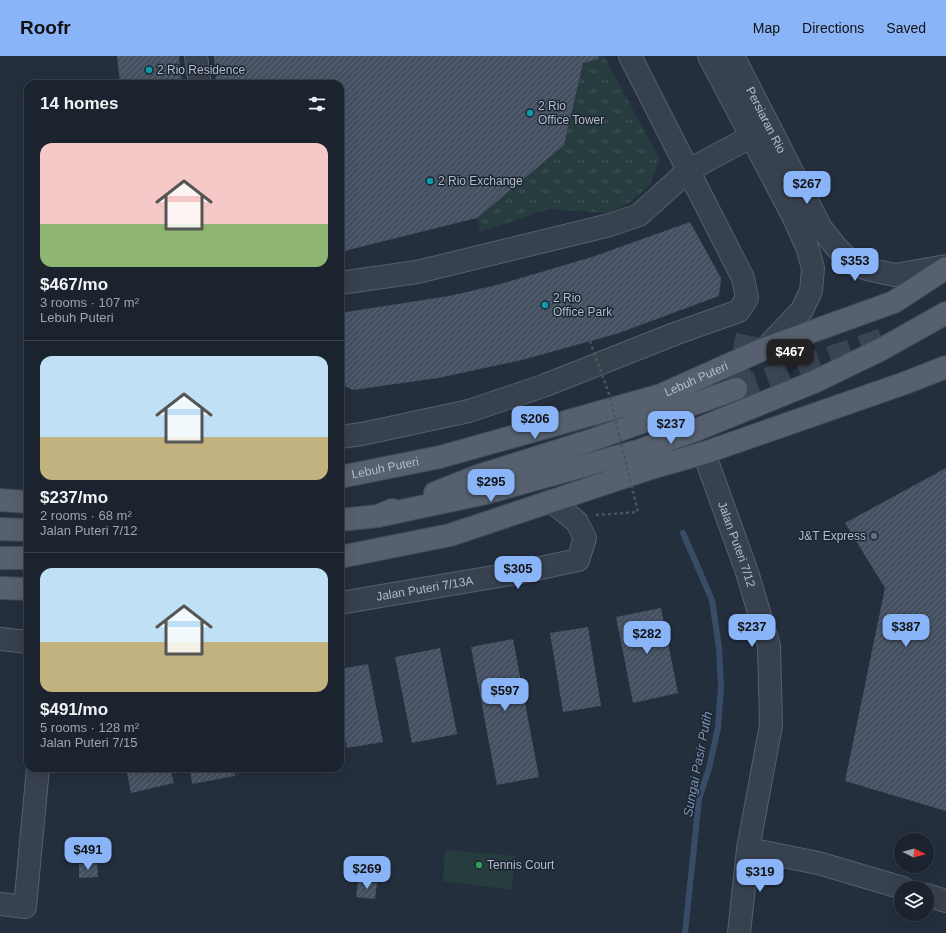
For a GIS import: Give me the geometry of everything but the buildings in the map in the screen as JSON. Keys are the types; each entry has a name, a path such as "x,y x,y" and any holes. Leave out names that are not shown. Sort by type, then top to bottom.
{"main road":[{"name":"Lebuh Puteri","path":"344,476 440,457 661,395 766,348 894,302 946,267"},
{"path":"378,516 486,492 641,450 696,430 814,382 882,350 946,313"},
{"path":"344,556 450,535 648,469 704,453 905,383 946,367"},
{"name":"Lebuh Puteri","path":"344,520 378,516 478,476 589,441 736,389"},
{"path":"344,532 412,522 576,480 661,452 696,430"},
{"path":"0,500 24,502"},
{"path":"0,529 24,530"},
{"path":"0,558 24,558"},
{"path":"0,588 24,589"}],"street":[{"path":"196,56 199,80"},
{"path":"344,436 469,411 543,386 677,333 739,311 747,298 743,278 630,56"},
{"name":"Persiaran Rio","path":"709,56 760,132 821,228 836,247 853,264 871,270 895,275 946,267"},
{"name":"Persiaran Rio","path":"733,56 760,132 793,216 807,247 813,268 810,291 802,310 766,348"},
{"path":"344,281 417,272 610,225 639,215 689,170 760,132"},
{"name":"Jalan Puteri 7/12","path":"704,453 747,572 770,646 771,724 748,849 739,933"},
{"name":"Jalan Puteri 7/13A","path":"344,602 517,573 578,560 585,538 577,522 551,501"},
{"path":"0,639 24,642"},
{"path":"0,904 25,907 38,772"},
{"path":"748,849 818,863 894,885"},
{"path":"934,897 946,901"}],"path":[{"path":"590,341 609,394 638,512 595,515"}],"green space":[{"path":"599,56 604,56 660,160 649,186 629,203 607,213 548,209 480,232 477,218 583,63 598,59"},
{"name":"Tennis Court","path":"445,850 516,856 511,890 443,881"}],"waterway":[{"name":"Sungai Pasir Putih","path":"683,533 712,600 719,648 721,686 718,728 709,768 699,799 685,933"}],"tunnel":[{"path":"736,389 748,330"},
{"path":"736,389 892,336"}],"place":[{"name":"2 Rio Residence","path":"149,70"},
{"name":"2 Rio Office Tower","path":"530,113"},
{"name":"2 Rio Exchange","path":"430,181"},
{"name":"2 Rio Office Park","path":"545,305"},
{"name":"J&T Express","path":"874,536"},
{"name":"Tennis Court","path":"479,865"}]}
